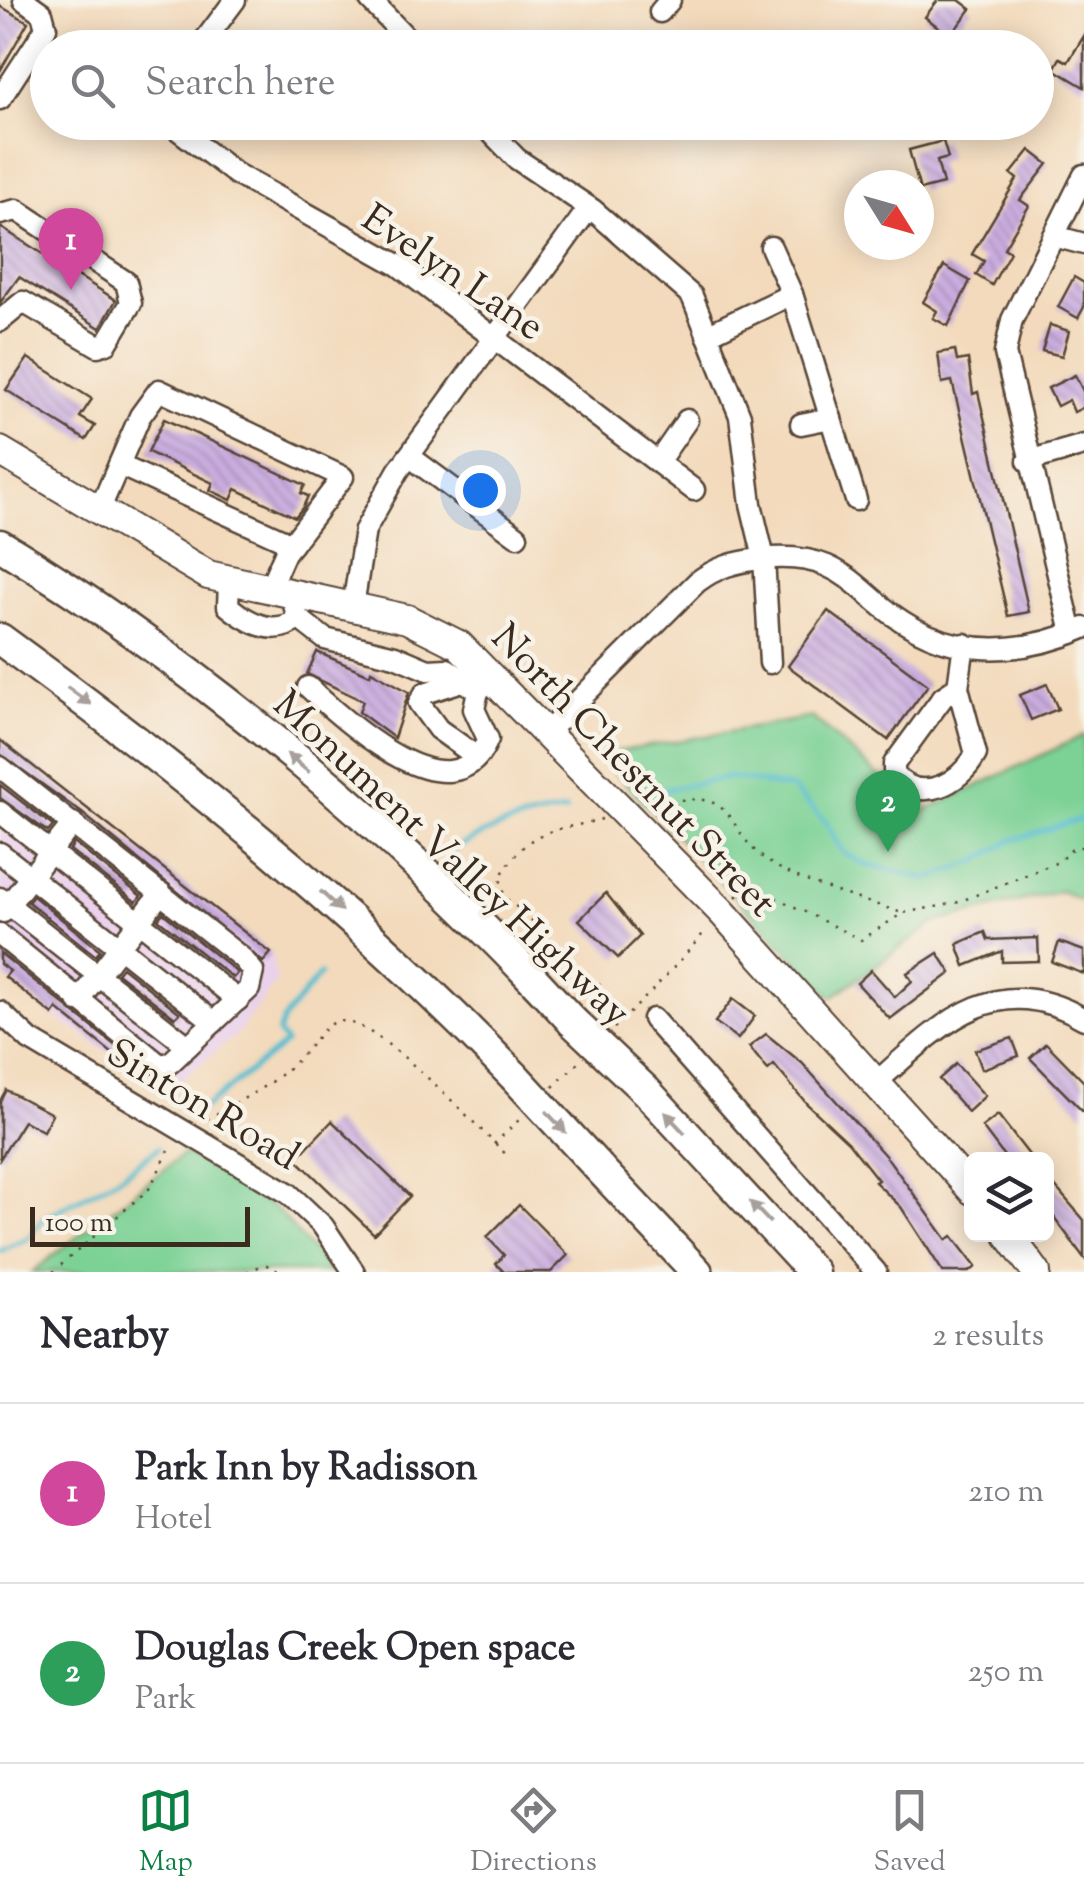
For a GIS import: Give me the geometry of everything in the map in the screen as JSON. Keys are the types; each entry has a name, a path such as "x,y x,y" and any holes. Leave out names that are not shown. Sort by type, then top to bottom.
{"highway":[{"name":"Monument Valley Highway","path":"0,546 144,637 215,692 453,901 647,1092 814,1272"},
{"path":"0,638 140,740 273,848 514,1076 697,1272"}],"main road":[{"name":"North Chestnut Street","path":"0,451 188,565 286,601 353,606 430,628 460,646 479,682 547,732 878,1081 964,1181"},
{"path":"1014,1242 1036,1272"}],"street":[{"path":"24,0 42,13 45,30"},
{"path":"212,30 235,0"},
{"path":"370,0 399,30"},
{"path":"0,99 30,53"},
{"name":"Evelyn Lane","path":"192,140 236,174 398,264 694,490"},
{"path":"498,140 517,160 589,208 692,296 740,416 751,504 764,558 770,663"},
{"path":"547,732 696,582 723,566 764,558 807,556 821,561 927,635 964,644 1014,649 1078,631 1028,461 1006,336 1084,175"},
{"path":"353,606 364,530 409,456 589,208"},
{"path":"0,214 16,210 131,289 127,315 108,342 98,346 23,302 0,321"},
{"path":"1054,236 1084,244"},
{"path":"771,248 792,294 856,500"},
{"path":"707,335 792,294"},
{"path":"98,513 140,416 159,390 342,477 292,544 286,601 288,626 276,629 252,622 228,606 229,582"},
{"path":"801,424 830,418"},
{"path":"658,462 687,420"},
{"path":"1028,461 1084,445"},
{"path":"409,456 517,536"},
{"path":"119,465 292,544"},
{"path":"286,601 325,640 395,656 428,670 448,669 479,682"},
{"path":"958,687 943,696 900,751 894,774 912,789 928,791 963,774 976,754 958,687 964,644"},
{"path":"308,687 376,744 420,766 450,773 477,757 488,738 474,709 479,682"},
{"path":"477,757 438,729 419,703 425,694 479,682"},
{"path":"0,767 249,964 252,982 170,1063 160,1065 0,935"},
{"path":"0,812 238,1000"},
{"path":"72,823 3,906 188,1046"},
{"path":"0,853 214,1022"},
{"path":"78,1001 162,893"},
{"path":"878,1081 938,1027 983,1004 1020,999 1084,1018"},
{"name":"Sinton Road","path":"0,1012 30,1040 288,1193 317,1219 354,1272"},
{"path":"653,1019 876,1272"}],"path":[{"path":"643,808 678,798 705,800 728,809 754,849 775,866 903,914"},
{"path":"606,818 558,826 520,846 500,877 504,898 528,916 573,968 599,984 622,1020"},
{"path":"733,900 741,892 777,898 861,940 903,914 956,903 1058,862 1070,850 1084,846"},
{"path":"208,1120 287,1071 326,1026 348,1020 361,1024 396,1051 509,1157"},
{"path":"53,1272 149,1189 170,1151"},
{"path":"247,1272 265,1264 280,1272"}],"shaded area":[{"path":"0,739 271,953 277,981 237,1034 177,1083 128,1066 53,1015 0,971"}],"green space":[{"path":"812,717 921,813 1084,735 1084,902 1061,891 936,922 832,997 598,755"},
{"path":"185,1153 278,1211 330,1272 32,1272"}],"building":[{"path":"938,0 959,0 971,9 955,30 942,30 925,17"},
{"path":"0,6 28,22 0,71"},
{"path":"1084,36 1084,87 1054,69 1060,58 1068,62"},
{"path":"943,141 948,158 937,161 943,184 934,186 934,170 914,170 909,150"},
{"path":"1030,150 1048,164 1020,200 1029,206 1004,248 1010,252 992,285 976,275 984,261 972,254 1017,179 1011,174"},
{"path":"0,227 116,300 100,328 19,277 0,303"},
{"path":"944,266 970,281 948,326 933,318 937,311 923,302"},
{"path":"1074,277 1084,283 1084,307 1078,318 1058,307"},
{"path":"1050,325 1069,331 1062,356 1042,351"},
{"path":"955,350 957,361 968,359 973,394 978,392 1029,612 1008,616 952,381 942,383 938,353"},
{"path":"28,358 92,399 80,417 95,426 86,440 6,390"},
{"path":"1075,375 1084,393 1084,407 1074,412 1069,400 1057,406 1048,388"},
{"path":"164,419 305,485 301,493 308,496 303,507 295,517 236,489 231,500 210,490 213,483 148,452"},
{"path":"828,611 928,685 888,740 788,666"},
{"path":"317,652 370,675 371,671 409,692 394,738 359,712 363,701 307,674"},
{"path":"1047,684 1058,709 1031,720 1020,695"},
{"path":"0,740 271,953 263,962 82,813 0,754"},
{"path":"0,785 53,826 48,832 0,798"},
{"path":"74,843 141,896 136,902 70,850"},
{"path":"606,893 640,936 618,958 579,920"},
{"path":"33,896 100,950 96,956 28,902"},
{"path":"163,913 232,968 237,973 233,978 158,919"},
{"path":"985,932 988,940 1038,938 1039,961 1002,962 1002,951 965,966 957,944"},
{"path":"1059,942 1084,951 1084,974 1052,962"},
{"path":"0,953 133,1060 128,1066 57,1009 53,1015 5,977 10,971 0,964"},
{"path":"938,953 951,973 890,1019 857,983 871,970 895,997 912,981 907,973"},
{"path":"122,967 180,1013 175,1018 117,973"},
{"path":"733,999 755,1016 738,1039 715,1022"},
{"path":"766,1034 802,1063 889,1160 947,1240 952,1236 976,1267 969,1272 943,1272 901,1207 875,1182 878,1180 848,1142 807,1104 774,1065 768,1070 749,1047"},
{"path":"1012,1038 1019,1056 982,1069 975,1050"},
{"path":"1046,1043 1084,1082 1084,1113 1030,1058"},
{"path":"956,1064 985,1096 968,1112 939,1079"},
{"path":"6,1090 52,1114 43,1131 24,1121 0,1159 0,1101"},
{"path":"998,1115 1027,1152 1001,1152 982,1127"},
{"path":"332,1121 410,1196 374,1234 296,1159"},
{"path":"1054,1185 1084,1220 1084,1258 1054,1217"},
{"path":"519,1205 568,1255 551,1272 504,1272 496,1264 504,1255 487,1237"}],"waterway":[{"path":"658,791 731,777 793,789 824,820 843,852 863,864 929,879 977,861 1010,841 1084,818"},
{"path":"450,852 506,825 567,811"},
{"path":"200,1111 286,1043 278,1033 283,1020 320,974"},
{"path":"0,1251 28,1238 44,1218 121,1176 158,1148"}],"place":[{"name":"Park Inn by Radisson","path":"71,290"},
{"name":"Douglas Creek Open space","path":"888,852"}]}
